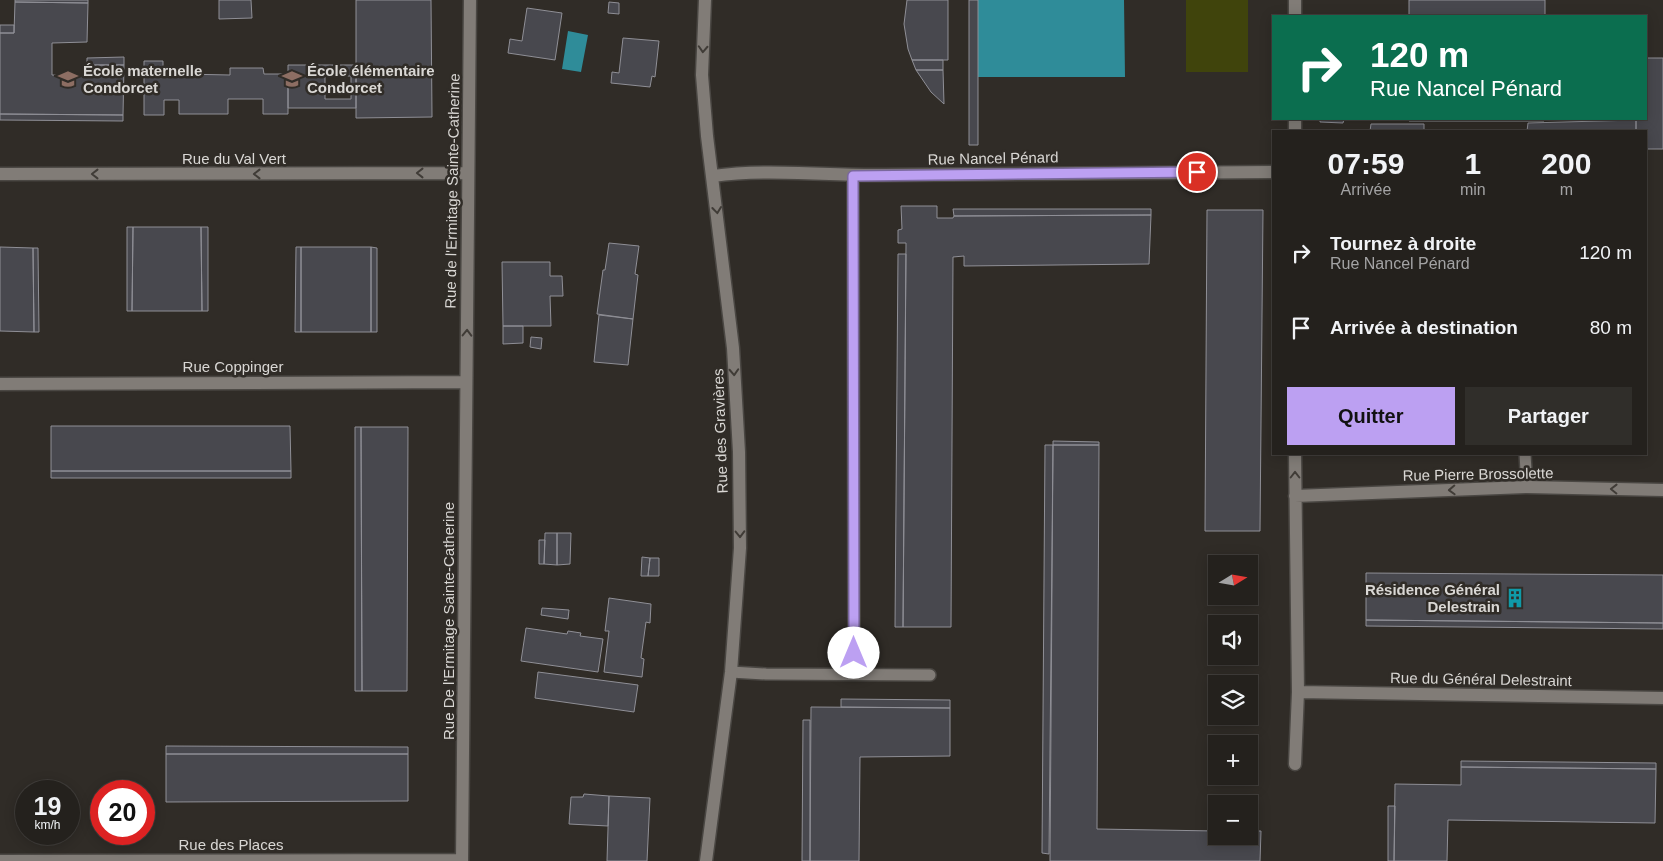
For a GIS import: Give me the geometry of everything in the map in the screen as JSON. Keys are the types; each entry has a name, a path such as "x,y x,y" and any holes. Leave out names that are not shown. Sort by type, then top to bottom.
{"street":[{"name":"Rue de l'Ermitage Sainte-Catherine","path":"466,382 470,0"},
{"name":"Rue des Gravières","path":"705,0 702,75 707,136 733,348 739,452 740,548 731,672 706,861"},
{"path":"1295,0 1295,15"},
{"name":"Rue Nancel Pénard","path":"713,176 775,173 853,176 1272,172"},
{"name":"Rue du Val Vert","path":"0,174 468,173"},
{"name":"Rue Coppinger","path":"0,384 466,382"},
{"name":"Rue De l'Ermitage Sainte-Catherine","path":"462,861 466,382"},
{"path":"1295,455 1298,692 1295,764"},
{"name":"Rue Pierre Brossolette","path":"1295,496 1527,487 1663,490"},
{"name":"Rue du Général Delestraint","path":"1298,692 1663,698"},
{"name":"Rue des Places","path":"0,860 462,861"}],"lane":[{"path":"853,176 854,653"},
{"path":"1525,455 1527,487"},
{"path":"731,672 930,675"}],"green space":[{"path":"1186,0 1248,0 1248,72 1186,72"}],"water":[{"path":"978,0 1124,0 1125,77 978,77"},
{"path":"568,31 588,35 581,72 562,69"}],"building":[{"path":"15,0 88,0 88,3 15,2"},
{"path":"219,0 251,0 252,18 219,19"},
{"path":"356,0 431,0 432,117 356,118"},
{"path":"907,0 948,0 948,60 912,60 908,49 904,24"},
{"path":"969,0 978,0 978,145 969,145"},
{"path":"1409,0 1545,0 1545,15 1409,15"},
{"path":"15,2 88,3 87,42 52,43 52,75 87,76 87,65 124,65 123,115 0,114 0,33 14,33"},
{"path":"609,2 619,3 619,14 608,13"},
{"path":"527,8 562,13 555,60 508,53 510,39 522,41"},
{"path":"0,25 14,25 14,33 0,33"},
{"path":"623,38 659,41 655,77 652,76 650,87 611,83 612,72 619,73"},
{"path":"124,57 124,65 87,65 87,58"},
{"path":"1647,58 1663,58 1663,149 1647,149 1647,130 1636,130 1636,120 1647,120"},
{"path":"912,60 943,60 943,70 916,70"},
{"path":"144,61 163,61 163,68 181,68 181,74 230,75 230,68 263,68 264,74 288,74 288,114 263,114 263,99 228,99 228,114 179,114 179,100 164,100 164,115 144,115"},
{"path":"288,65 356,65 356,108 288,108","holes":["325,76 351,76 351,99 325,99"]},
{"path":"916,70 943,70 944,104 931,92"},
{"path":"0,114 123,115 123,121 0,120"},
{"path":"1320,120 1344,120 1343,123 1320,122"},
{"path":"1409,120 1544,120 1544,121"},
{"path":"1636,120 1636,130 1527,130 1528,123"},
{"path":"1371,124 1424,124 1424,130 1370,130"},
{"path":"901,206 937,206 937,218 953,218 954,216 1151,215 1149,264 964,266 964,256 953,257 951,627 903,627 906,243 898,243 898,230 902,229"},
{"path":"953,209 1151,209 1151,215 954,216"},
{"path":"1207,210 1263,210 1260,531 1205,531"},
{"path":"127,227 133,227 132,311 127,311"},
{"path":"133,227 201,227 202,311 132,311"},
{"path":"201,227 208,227 208,311 202,311"},
{"path":"609,243 639,246 635,274 638,275 633,319 597,314"},
{"path":"0,247 33,248 34,332 0,331"},
{"path":"296,247 301,247 301,332 295,332"},
{"path":"301,247 371,247 371,332 301,332"},
{"path":"371,247 377,248 377,332 371,332"},
{"path":"33,248 38,248 39,332 34,332"},
{"path":"898,254 906,254 903,627 895,627"},
{"path":"502,262 550,262 550,276 562,276 563,296 550,296 551,326 503,326"},
{"path":"599,315 633,319 628,365 594,362"},
{"path":"503,326 523,326 523,343 503,344"},
{"path":"531,337 542,338 541,349 530,347"},
{"path":"51,426 290,426 291,471 51,471"},
{"path":"355,427 361,427 362,691 355,691"},
{"path":"361,427 408,427 407,691 362,691"},
{"path":"1053,441 1099,442 1099,445 1053,445"},
{"path":"1045,445 1053,445 1049,854 1042,853"},
{"path":"1053,445 1099,445 1097,829 1208,831 1208,845 1258,845 1258,831 1261,831 1260,861 1050,861"},
{"path":"51,471 291,471 291,478 51,478"},
{"path":"545,533 557,533 557,565 544,564"},
{"path":"557,533 571,533 570,564 557,565"},
{"path":"539,540 545,540 544,564 539,564"},
{"path":"642,557 650,558 648,576 641,576"},
{"path":"650,558 659,558 659,576 648,576"},
{"name":"Résidence Général Delestrain","path":"1366,573 1663,575 1663,623 1366,620"},
{"path":"609,598 651,604 650,623 646,622 641,658 644,659 642,677 604,672 609,631 605,631"},
{"path":"542,608 569,610 568,619 541,615"},
{"path":"1366,620 1663,623 1663,629 1366,626"},
{"path":"526,628 567,634 568,631 581,633 580,636 603,639 598,672 521,661"},
{"path":"538,672 638,685 634,712 535,698"},
{"path":"841,699 950,700 950,708 841,707"},
{"path":"811,707 950,708 950,756 860,757 859,861 810,861"},
{"path":"803,720 810,720 810,861 802,861"},
{"path":"166,746 408,747 408,754 166,754"},
{"path":"166,754 408,754 408,801 166,802"},
{"path":"1461,761 1656,763 1656,769 1461,767"},
{"path":"1461,767 1656,769 1655,823 1448,820 1447,861 1394,861 1395,784 1461,785"},
{"path":"584,794 609,796 608,826 569,824 571,797 583,797"},
{"path":"609,796 650,798 647,861 607,861"},
{"path":"1388,806 1395,806 1394,861 1388,861"}],"place":[{"name":"École maternelle Condorcet","path":"68,79"},
{"name":"École élémentaire Condorcet","path":"292,79"},
{"name":"Résidence Général Delestrain","path":"1515,598"}],"route":[{"path":"854,653 853,176 1197,172"}]}
